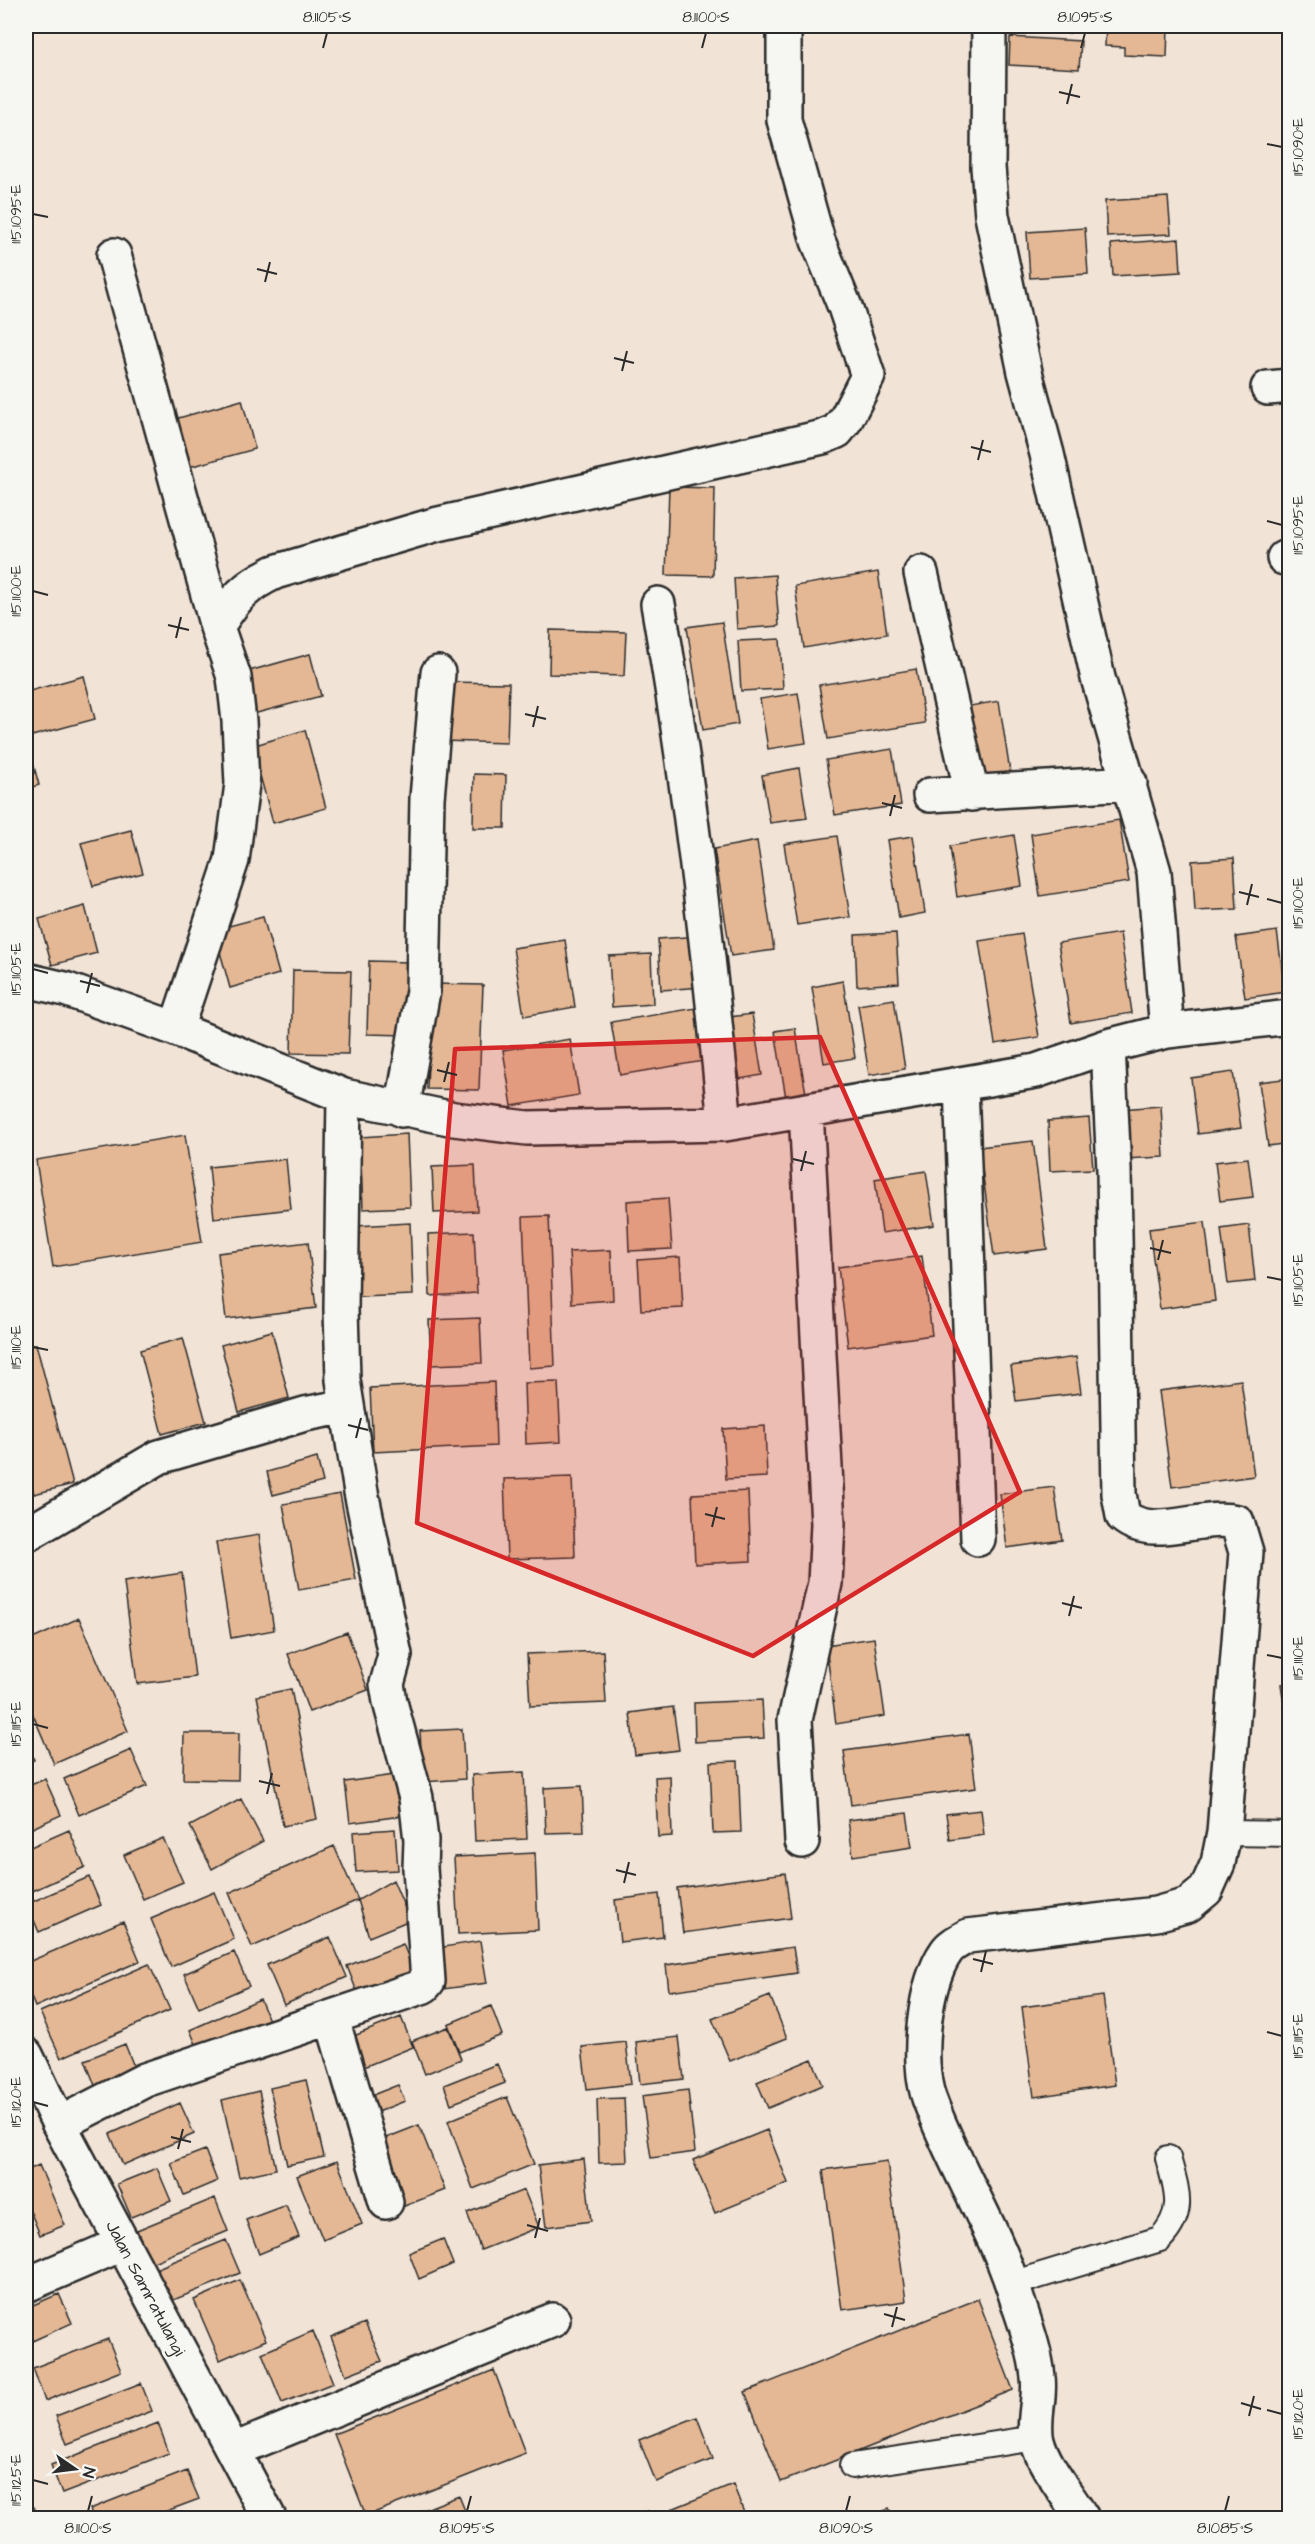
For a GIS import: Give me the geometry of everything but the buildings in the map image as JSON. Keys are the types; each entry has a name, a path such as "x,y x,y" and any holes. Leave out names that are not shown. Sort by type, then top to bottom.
{"street":[{"path":"216,627 238,596 250,584 275,572 434,525 823,437 837,431 868,376 845,307 819,241 784,120 784,26"},
{"path":"989,26 988,168 992,216 1024,372 1047,454 1098,678 1154,872 1167,1030"},
{"path":"114,255 216,627 234,677 239,721 242,784 232,860 176,1029"},
{"path":"921,573 972,794"},
{"path":"658,604 673,690 711,978 725,1124"},
{"path":"402,1110 423,992 427,798 438,674"},
{"path":"930,795 1130,783"},
{"path":"26,980 65,989 176,1029 344,1096 402,1110 527,1128 725,1124 1036,1071 1108,1046 1167,1030 1290,1017"},
{"path":"1082,2518 1063,2486 1043,2460 1036,2438 1038,2378 1012,2284 928,2096 923,2048 925,2010 934,1979 946,1951 968,1936 1156,1914 1188,1905 1206,1890 1218,1863 1224,1833 1246,1552 1237,1522 1223,1519 1151,1527 1133,1524 1123,1516 1119,1494 1114,1170 1108,1046"},
{"path":"961,1085 978,1539"},
{"path":"59,2124 145,2080 332,2019 424,1986 429,1976 423,1937 421,1840 416,1798 387,1684 395,1655 361,1492 347,1406 341,1309 344,1096"},
{"path":"802,1841 795,1720 825,1583 828,1524 806,1111"},
{"path":"26,1535 159,1457 305,1414 347,1406"},
{"path":"332,2019 386,2202"},
{"name":"Jalan Samratulangi","path":"26,2055 59,2124 269,2518"},
{"path":"26,2285 122,2244"},
{"path":"234,2450 553,2320"}],"lane":[{"path":"1224,1833 1290,1834"},
{"path":"1012,2284 1160,2239 1173,2226 1178,2212 1178,2191 1168,2158"},
{"path":"852,2466 1036,2438"}],"highlighted area":[{"path":"820,1037 1020,1492 753,1656 417,1523 455,1049"}]}
